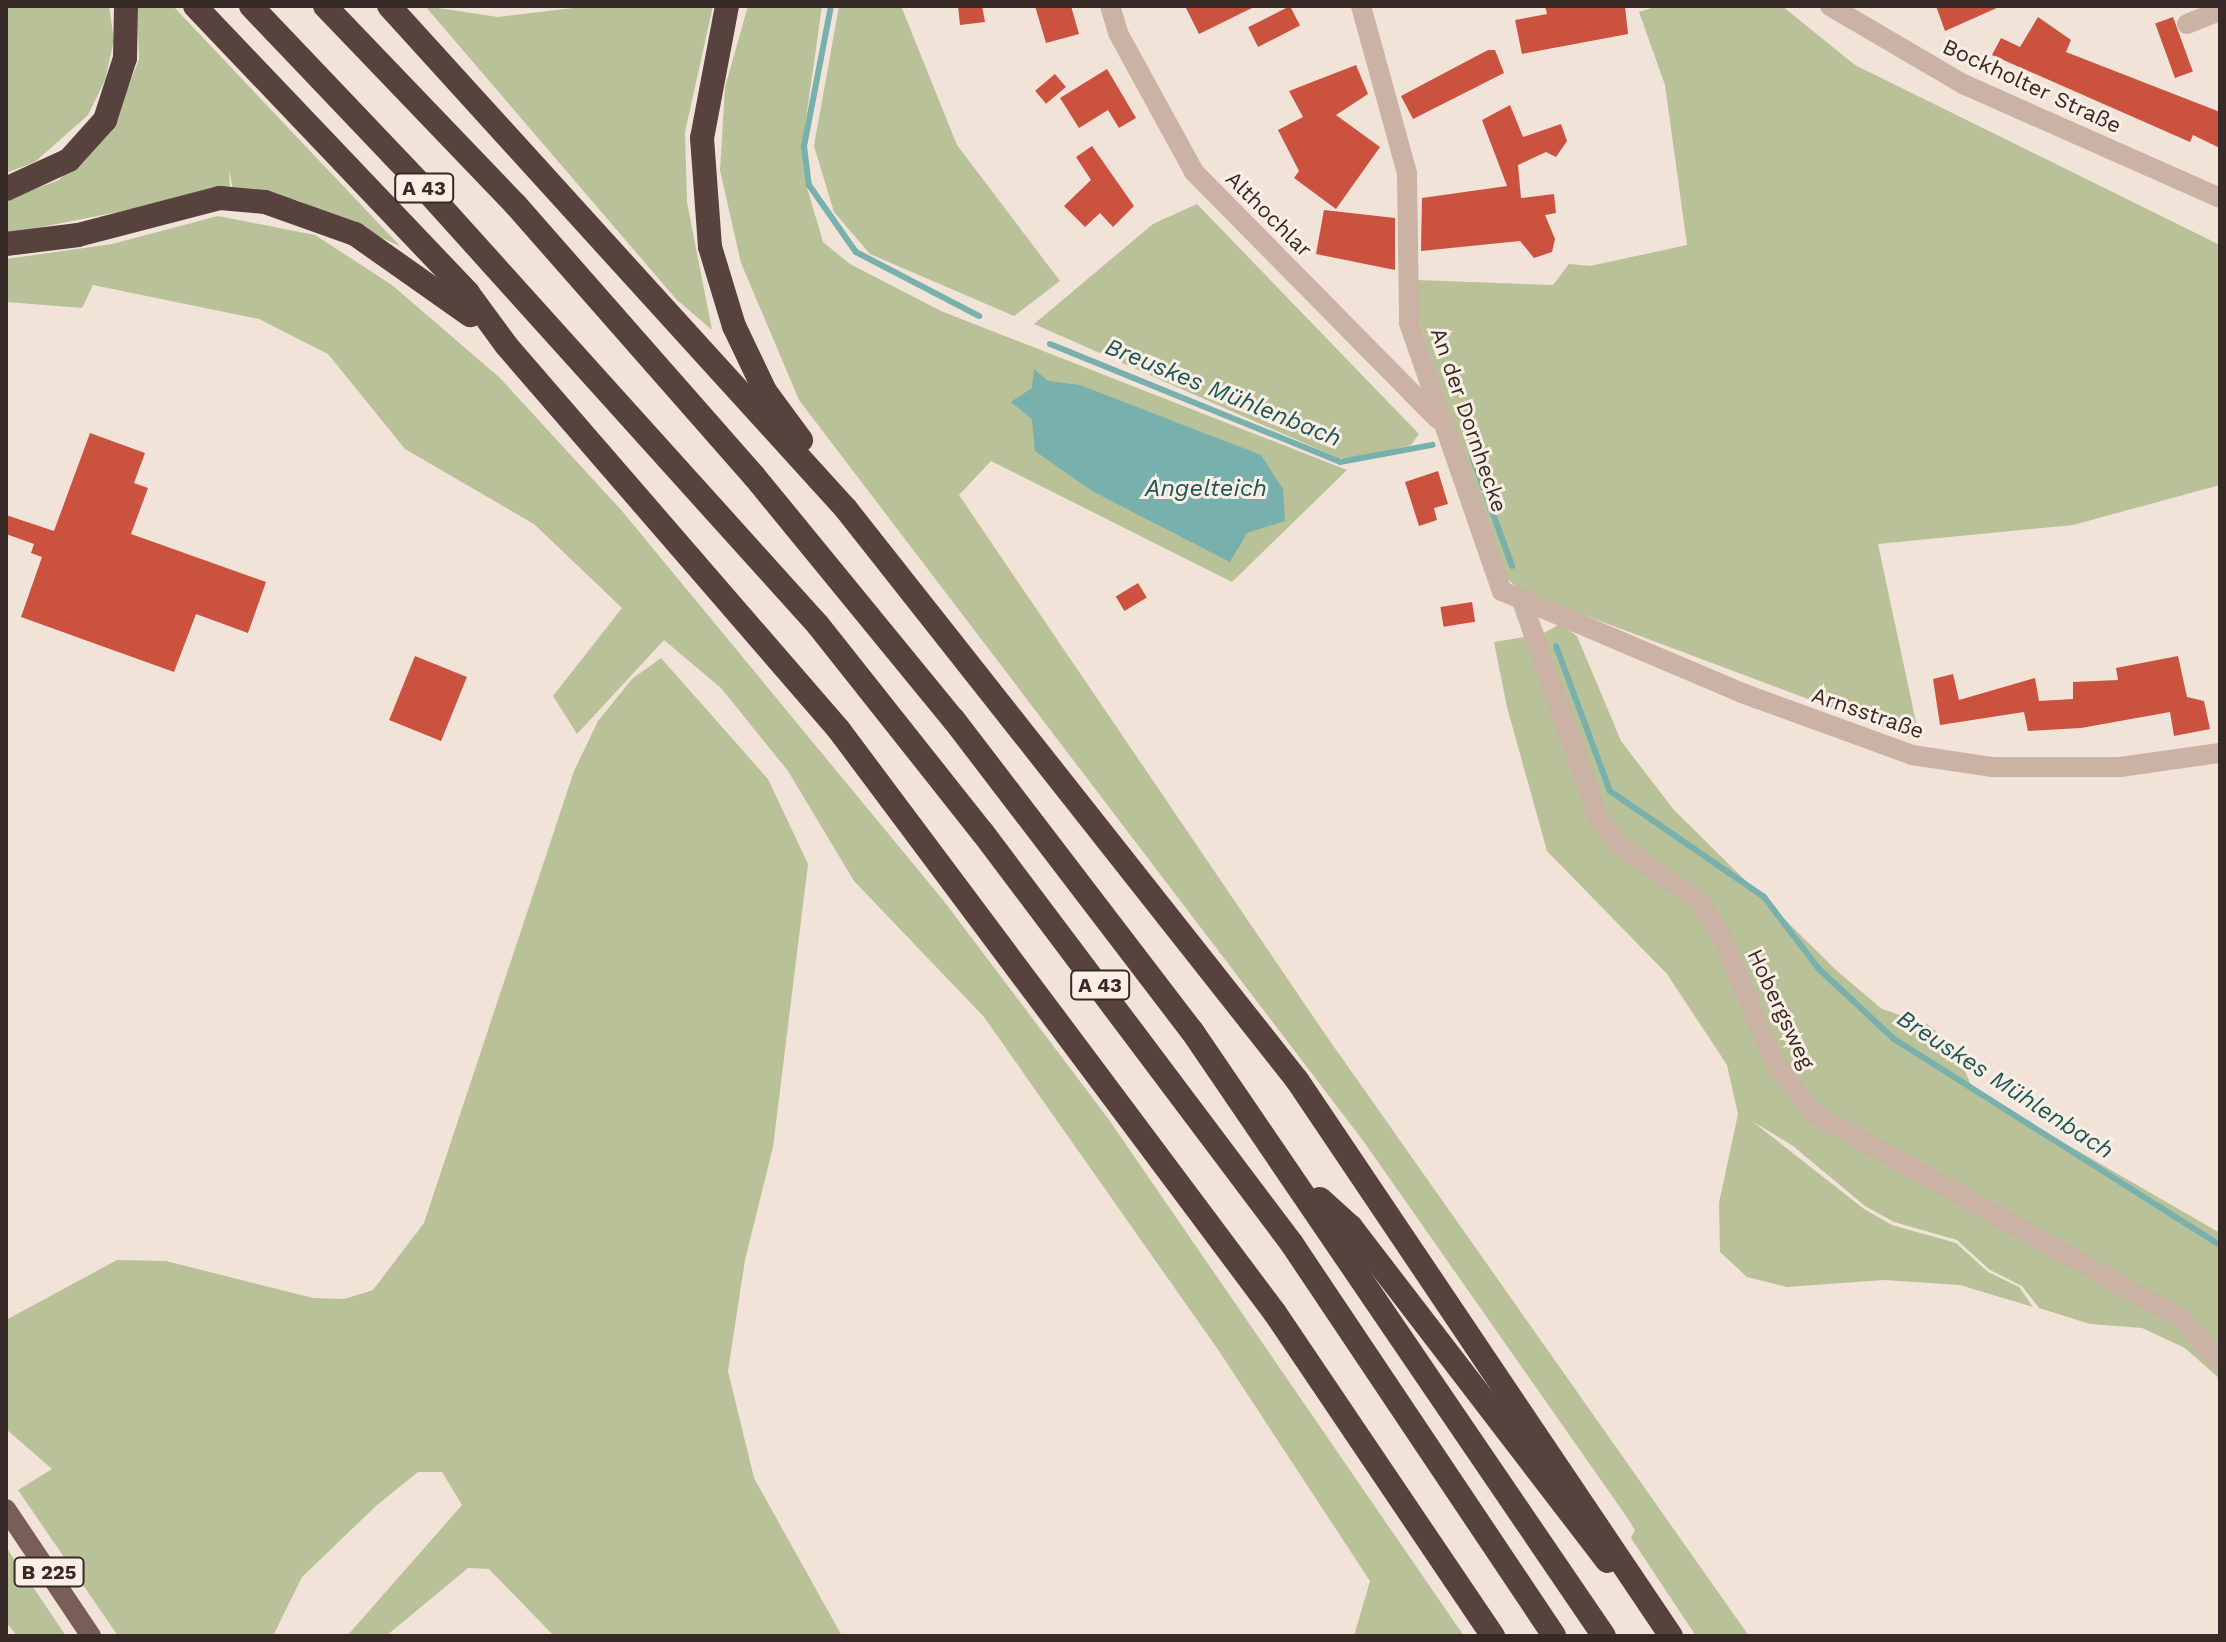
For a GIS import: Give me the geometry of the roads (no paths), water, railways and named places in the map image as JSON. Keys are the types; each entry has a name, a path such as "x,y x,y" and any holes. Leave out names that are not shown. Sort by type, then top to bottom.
{"highway":[{"path":"6,189 69,160 105,120 125,58 126,6"},
{"path":"195,6 468,293 506,345 839,730 1025,971 1275,1313 1493,1636"},
{"name":"A 43","path":"251,6 425,189 818,625 964,808 1292,1244 1554,1636"},
{"name":"A 43","path":"325,6 515,204 754,476 1066,867 1288,1171 1604,1636"},
{"path":"389,6 846,509"},
{"path":"727,6 702,138 710,247 734,326 765,391 846,509 1297,1080 1671,1636"},
{"path":"6,244 78,235 220,198 265,202 320,217 380,249 506,345"},
{"path":"1288,1171 1351,1227 1664,1636"}],"main road":[{"name":"B 225","path":"6,1509 91,1636"}],"street":[{"name":"Althochlar","path":"1110,6 1118,33 1194,172 1441,422"},
{"name":"Bockholter Straße","path":"1830,6 1963,84 2220,198"},
{"name":"An der Dornhecke","path":"1368,7 1407,173 1409,323 1502,591 1522,601"},
{"path":"2187,24 2220,11"},
{"name":"Arnsstraße","path":"1522,601 1912,755 1991,767 2120,767 2220,753"},
{"name":"Hobergsweg","path":"1522,601 1599,820 1622,848 1698,900 1722,937 1774,1061 1813,1113 2182,1319 2220,1363"}],"water":[{"name":"Angelteich","path":"1034,369 1048,381 1080,385 1261,455 1283,489 1285,521 1247,533 1230,562 1092,491 1035,451 1032,419 1011,402 1032,388"}],"waterway":[{"name":"Breuskes Mühlenbach","path":"831,6 804,146 809,185 856,252 979,316"},
{"name":"Breuskes Mühlenbach","path":"1050,344 1340,462 1432,445"},
{"name":"Breuskes Mühlenbach","path":"1472,456 1512,566"},
{"name":"Breuskes Mühlenbach","path":"1556,646 1610,791 1764,897 1818,968 1894,1039 2220,1245"}]}
